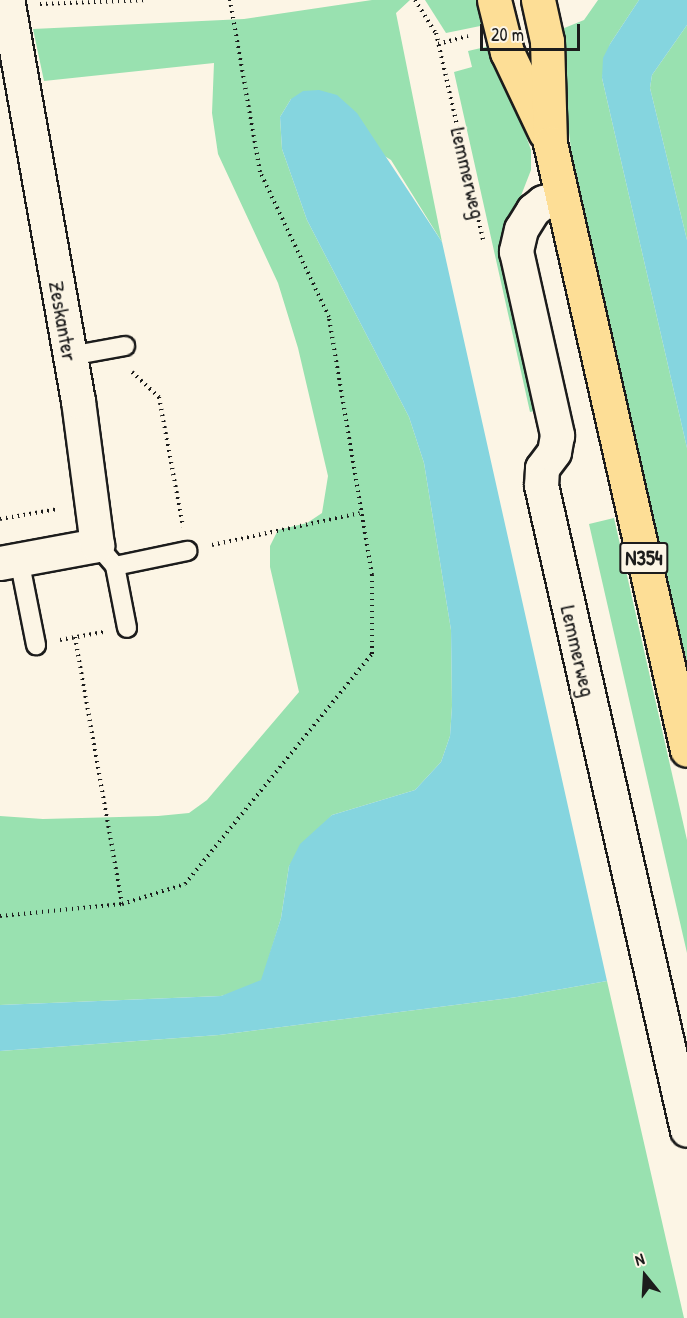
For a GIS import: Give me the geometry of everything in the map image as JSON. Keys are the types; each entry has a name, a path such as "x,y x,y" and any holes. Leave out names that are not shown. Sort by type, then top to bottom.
{"main road":[{"name":"N354","path":"494,0 507,52 550,143"},
{"name":"N354","path":"538,0 547,41 550,143 687,750"}],"street":[{"name":"Zeskanter","path":"13,12 92,504 106,556"},
{"name":"Lemmerweg","path":"562,197 543,202 533,210 521,229 516,251 557,435 556,449 542,468 541,485 687,1130"},
{"path":"9,561 106,556"}],"lane":[{"path":"70,356 125,346"},
{"path":"127,628 106,556 187,551"},
{"path":"9,561 36,645"}],"path":[{"path":"13,12 147,0"},
{"path":"0,916 122,904 185,884 372,654 372,575 329,317 260,172 230,0"},
{"name":"Lemmerweg","path":"415,0 430,19 438,44 485,250"},
{"path":"438,44 480,33"},
{"path":"125,346 130,370 159,397 187,551 360,513"},
{"path":"0,519 92,504"},
{"path":"36,645 127,628"},
{"path":"75,638 122,904"}],"green space":[{"path":"372,0 410,0 396,13 442,242 391,160 291,99 280,117 282,149 307,220 409,417 424,463 451,630 450,736 441,762 415,790 332,815 289,866 281,918 262,980 246,989 221,996 0,1005 0,816 43,819 158,816 189,813 207,800 299,692 270,567 270,546 278,530 307,523 322,513 328,476 298,348 278,283 218,154 212,113 214,63 44,81 33,29 244,19"},
{"path":"425,0 479,0 490,24 446,33"},
{"path":"598,0 639,0 610,44 602,78 687,448 687,670 572,158 557,31 584,20"},
{"path":"687,25 687,240 650,88 652,75"},
{"path":"494,45 531,150 531,170 517,206 535,411 530,412 454,72 472,67 468,51"},
{"path":"614,518 687,840 687,953 589,524"},
{"path":"607,981 684,1318 0,1318 0,1051 219,1035 517,997"}],"water":[{"path":"639,0 687,0 687,25 652,75 650,88 687,240 687,448 602,78 603,58"},
{"path":"319,90 337,95 357,113 442,242 607,981 517,997 219,1035 0,1051 0,1005 221,996 261,980 281,918 289,866 300,844 332,815 415,790 441,762 450,736 451,630 424,463 409,417 307,220 282,149 280,117 291,99 303,91"}]}
